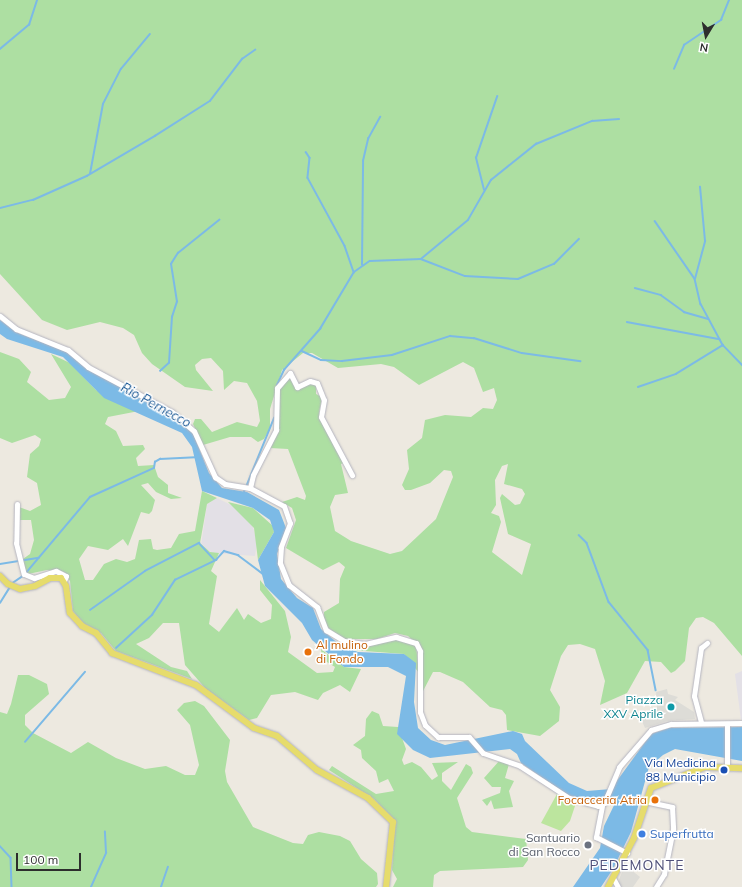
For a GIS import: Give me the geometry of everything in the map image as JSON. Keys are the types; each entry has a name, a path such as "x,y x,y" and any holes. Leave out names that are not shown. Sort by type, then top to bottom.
{"main road":[{"path":"0,576 8,584 20,589 35,586 50,578 64,581 70,613 82,626 96,633 112,653 196,685 254,728 277,736 317,770 368,798 393,822 386,887"},
{"path":"608,887 626,853 644,801 656,784 705,767 727,765 742,768"}],"street":[{"path":"0,316 16,329 68,350 88,367 172,412 194,431 215,477 225,484 247,487 281,503 288,511 290,523 280,552 283,574 295,592 317,608 323,626 351,643 396,637 416,643 420,651 420,712 426,725 443,739 471,738 483,753 520,766 569,798 603,804"},
{"path":"247,487 276,430 278,388 290,373 296,387 310,381 317,383 324,398 321,417 352,475"},
{"path":"17,504 16,544 24,574 34,578 56,571 66,576 64,581"},
{"path":"701,722 694,696 701,648 707,642"},
{"path":"626,853 596,837 603,804 609,786 619,767 651,730 701,722 727,725 742,723"},
{"path":"727,725 727,765"},
{"path":"644,801 672,808 673,829 664,874 656,887"},
{"path":"614,878 618,887"}],"shaded area":[{"path":"217,498 237,508 253,527 257,543 255,556 213,553 201,546 207,504"},
{"path":"742,671 742,719 741,720 735,674"},
{"name":"Piazza XXV Aprile","path":"667,689 668,694 678,697 675,700 694,712 695,719 667,721 645,728 641,719 657,710 656,692"},
{"path":"625,865 640,877 633,887 616,887"}],"green space":[{"path":"0,0 742,0 742,656 714,623 703,617 696,618 689,628 685,661 675,671 671,673 661,662 645,661 627,693 600,705 605,681 595,649 580,644 568,645 561,656 550,690 560,707 559,721 540,736 507,730 506,715 502,710 490,707 463,682 440,672 433,672 422,693 422,649 408,636 395,633 377,639 345,639 331,630 324,624 324,612 339,603 340,579 345,567 339,562 323,570 286,548 296,520 292,508 282,502 297,497 305,500 306,496 288,449 270,448 277,428 278,389 290,375 295,388 312,382 316,385 316,394 322,397 319,413 346,462 341,464 348,493 335,495 330,507 335,531 351,541 390,554 402,551 436,519 453,477 451,471 444,470 430,483 411,490 405,490 402,485 409,469 407,450 422,438 425,420 445,415 471,417 483,408 493,409 497,400 494,388 483,392 474,368 463,362 419,385 394,367 381,364 338,368 312,353 303,353 282,370 270,409 270,428 264,439 258,442 251,437 230,437 203,445 193,424 195,419 201,419 212,432 237,422 257,427 260,421 257,401 247,383 234,381 224,390 223,371 211,358 202,359 195,365 196,370 213,391 185,387 152,364 142,353 134,335 123,328 100,322 67,330 42,320 0,274","holes":["508,464 504,484 522,489 525,494 520,504 515,505 502,494 500,498 508,534 531,544 522,575 492,552 501,522 499,516 491,513 496,505 495,480 502,466"]},
{"path":"0,352 19,359 31,372 27,382 49,400 65,398 71,387 51,354 70,363 96,390 139,411 108,417 105,424 116,431 123,446 143,445 145,449 136,458 138,466 154,465 158,477 168,485 168,493 182,498 171,499 156,492 148,483 141,485 155,500 152,511 149,514 141,512 128,546 123,539 108,550 88,546 79,559 85,580 93,580 104,564 116,559 127,562 135,559 139,540 151,539 153,549 157,550 171,548 179,534 195,531 202,491 217,498 207,504 200,543 210,552 219,553 211,571 217,576 209,624 219,632 237,608 244,620 248,614 261,623 271,619 272,605 260,590 260,580 285,611 291,637 288,652 317,673 333,672 335,667 322,659 321,649 344,667 361,669 350,692 340,685 323,693 318,700 295,692 271,695 257,718 249,720 206,689 185,665 179,623 163,623 149,638 136,644 171,667 187,671 192,679 116,651 101,633 83,623 73,611 70,581 64,572 47,570 28,574 20,561 30,554 34,540 31,520 20,520 19,507 30,511 41,505 37,483 27,477 30,454 39,446 41,439 35,435 12,443 0,438"},
{"path":"228,502 253,508 273,526 274,532 258,560 254,528"},
{"path":"399,639 416,646 419,673 404,654 351,650"},
{"path":"18,675 29,675 47,684 49,694 25,715 25,725 33,733 71,753 88,742 116,758 145,769 166,766 185,775 195,775 199,765 190,725 177,710 184,703 195,701 204,706 230,740 225,771 227,782 253,827 293,843 303,844 308,835 319,832 340,836 350,841 361,859 377,873 378,884 376,887 0,887 0,712 7,714"},
{"path":"372,711 379,714 383,726 398,727 406,749 402,760 404,765 412,762 421,767 432,780 438,776 432,763 458,762 442,773 442,781 451,790 466,764 471,767 473,773 457,798 466,827 472,832 526,839 528,860 523,867 440,871 434,875 433,887 393,887 397,879 392,870 395,821 374,799 329,770 332,766 376,794 394,791 388,779 379,783 376,771 362,758 361,750 353,745 365,736 366,719"},
{"path":"500,760 509,764 505,778 514,781 509,791 513,807 494,809 491,800 487,806 482,800 500,793 501,787 492,787 484,778"},
{"path":"557,794 576,803 570,821 561,831 541,823"}],"water":[{"path":"0,320 18,333 70,353 90,371 164,410 192,431 209,473 222,488 247,492 279,510 286,528 277,554 281,579 297,598 313,608 321,629 340,645 358,652 404,654 416,663 414,702 418,728 431,740 445,745 513,731 522,734 525,741 569,783 587,791 611,789 651,734 669,728 742,727 742,761 675,749 663,755 649,767 631,832 613,869 601,887 573,887 600,848 604,826 619,795 609,802 597,802 567,795 521,763 517,754 510,749 430,758 413,750 397,734 406,676 388,667 344,667 312,640 302,623 265,586 258,560 274,532 270,520 253,508 202,491 192,447 182,433 104,398 63,357 7,339 0,334"}],"waterway":[{"path":"0,49 29,25 37,0"},
{"path":"674,69 684,45 721,20 729,0"},
{"path":"90,174 103,104 121,69 150,34"},
{"path":"0,208 33,200 87,176 155,136 210,101 242,59 255,50"},
{"path":"484,190 476,158 497,97"},
{"path":"362,265 363,161 368,139 380,117"},
{"path":"421,259 468,220 491,180 536,144 592,121 619,119"},
{"path":"306,152 310,158 308,178 345,246 354,272"},
{"path":"695,279 705,241 700,187"},
{"path":"160,371 169,363 172,317 177,302 171,264 178,253 219,220"},
{"path":"655,221 695,279 701,304 723,345 742,365"},
{"path":"277,385 284,370 320,329 354,272 370,261 421,259 465,276 518,279 554,264 579,239"},
{"path":"635,288 661,295 684,312 708,319"},
{"path":"627,322 719,339"},
{"path":"302,351 321,360 342,361 392,355 450,336 474,338 522,353 580,361"},
{"path":"638,387 676,374 723,345"},
{"path":"244,492 274,418"},
{"path":"26,573 90,497 154,468 155,462 160,459 195,457"},
{"path":"579,535 587,543 609,602 648,650 656,690"},
{"path":"90,610 145,571 199,543 215,560"},
{"path":"116,648 152,615 175,580 216,560 224,551 238,555 263,574"},
{"path":"0,564 39,558"},
{"path":"11,584 23,576"},
{"path":"0,603 10,587"},
{"path":"25,742 85,672"},
{"path":"91,887 106,853 105,832"},
{"path":"0,846 11,858 12,887"},
{"path":"161,887 168,867"}],"place":[{"name":"Al mulino di Fondo","path":"308,652"},
{"name":"Piazza XXV Aprile","path":"671,707"},
{"name":"Via Medicina 88 Municipio","path":"724,770"},
{"name":"Focacceria Atria","path":"655,800"},
{"name":"Superfrutta","path":"642,834"},
{"name":"Santuario di San Rocco","path":"588,845"}],"district":[{"name":"PEDEMONTE","path":"637,865"}],"water label":[{"name":"Rio Pernecco","path":"156,405"}]}
